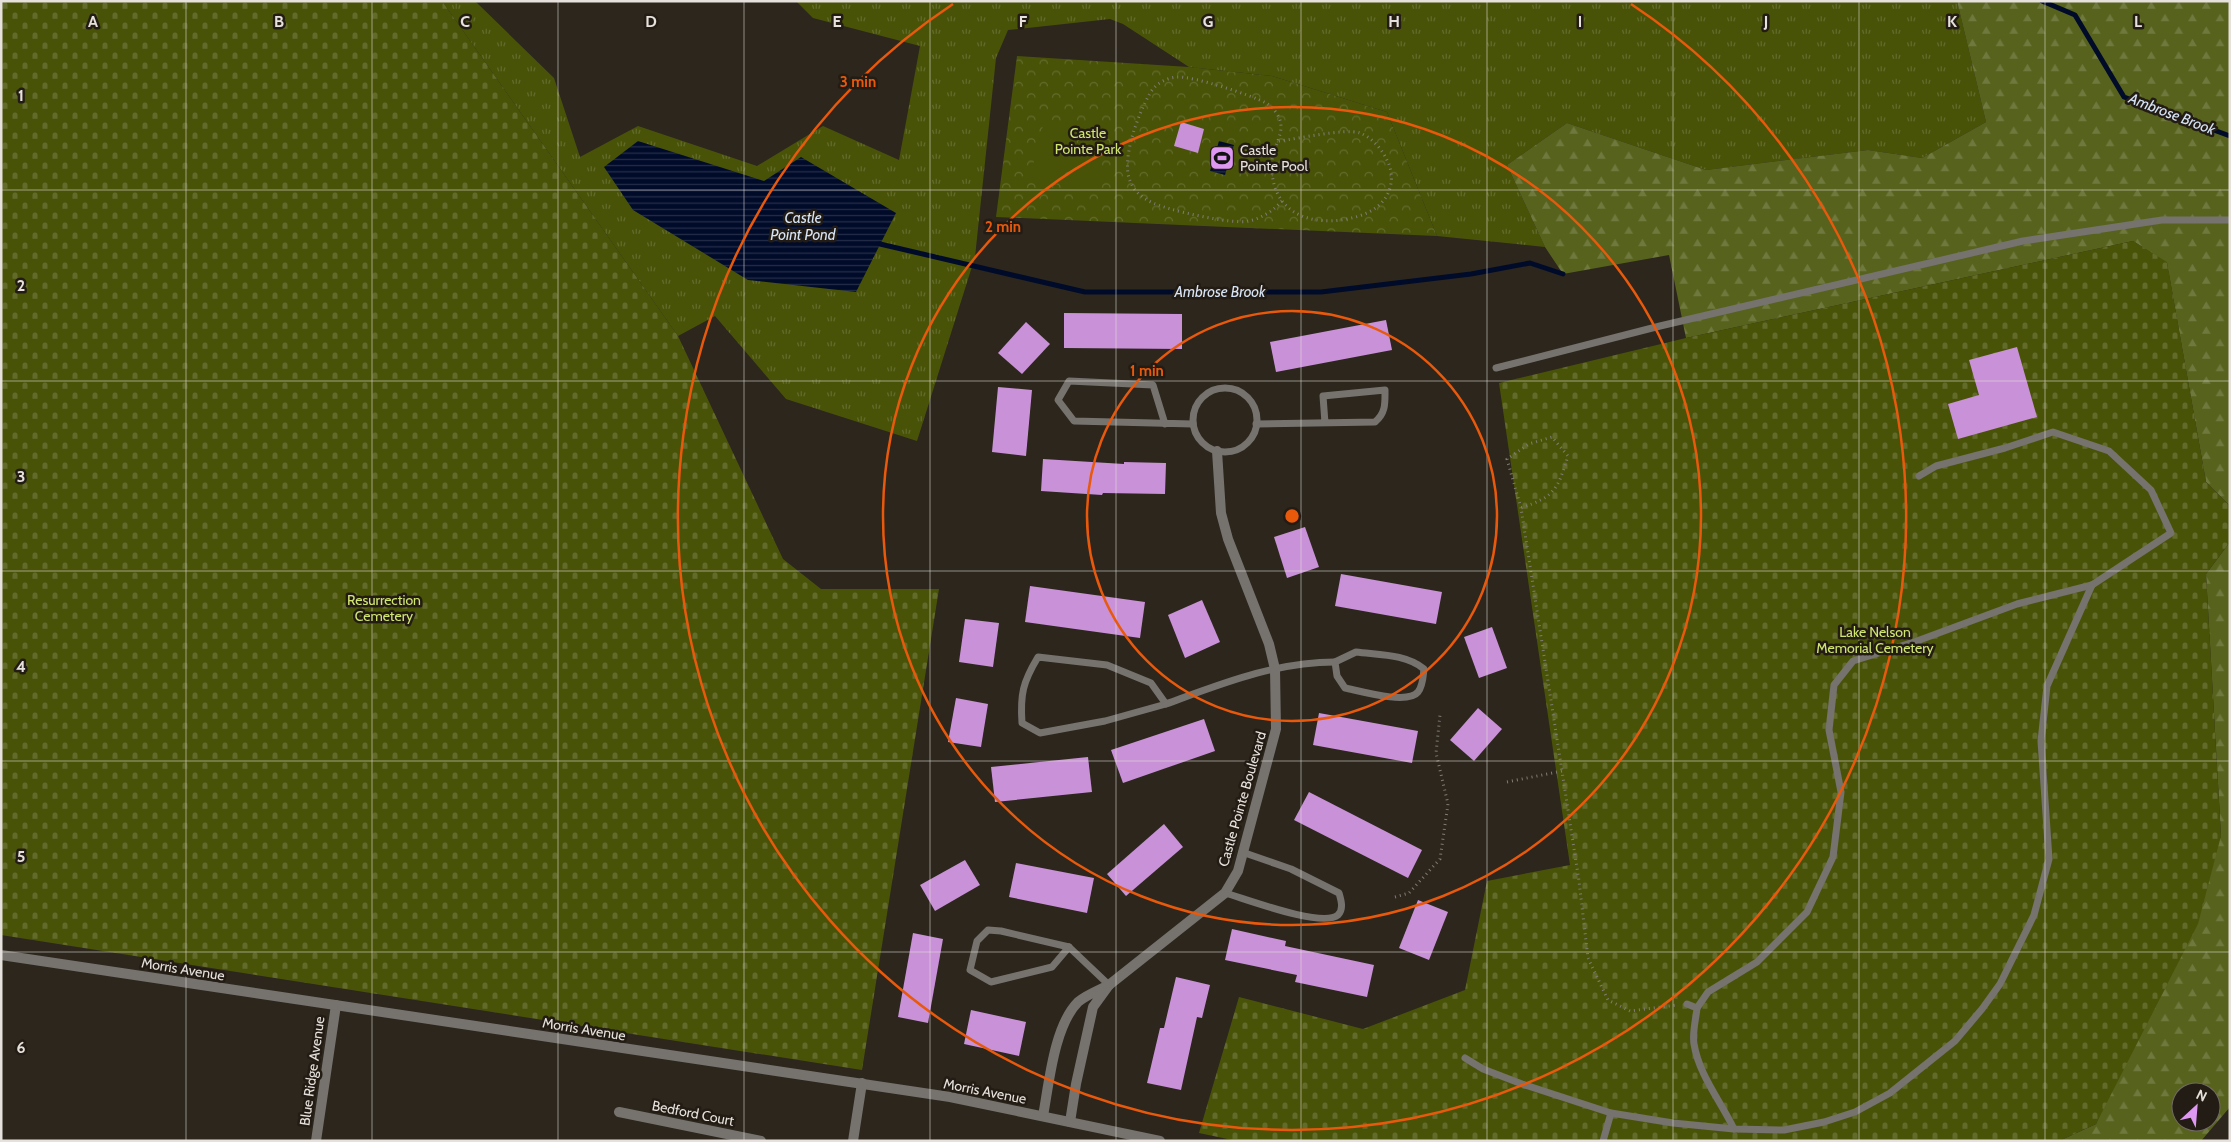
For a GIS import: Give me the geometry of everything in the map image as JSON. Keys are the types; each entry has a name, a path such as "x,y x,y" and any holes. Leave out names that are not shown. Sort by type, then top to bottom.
{"street":[{"name":"Castle Pointe Boulevard","path":"1043,1116 1057,1045 1068,1015 1079,1001 1109,985 1225,893 1238,871 1276,729 1275,669 1269,644 1228,539 1221,513 1217,451"},
{"name":"Morris Avenue","path":"1,955 950,1097 1160,1141"},
{"name":"Castle Pointe Boulevard","path":"1070,1122 1092,1007 1109,985"},
{"name":"Blue Ridge Avenue","path":"316,1141 336,1006"},
{"path":"852,1141 862,1083"},
{"name":"Bedford Court","path":"619,1112 761,1141"}],"lane":[{"path":"1496,368 1660,326 2023,241 2162,220 2230,220"},
{"path":"1165,424 1153,385 1070,381 1058,400 1074,421 1165,424 1193,424"},
{"path":"1224,388 1235,390 1245,395 1252,403 1256,413 1256,424 1253,434 1247,443 1238,449 1217,451 1201,441 1193,424 1195,408 1204,395 1214,390 1224,388"},
{"path":"1256,424 1325,423 1375,422 1382,416 1385,390 1323,396 1325,423"},
{"path":"1734,1129 1706,1082 1693,1042 1697,1008 1708,992 1757,962 1807,912 1833,857 1841,792 1829,730 1834,685 1853,661 1916,641 2017,604 2092,585 2171,533 2151,490 2110,451 2053,432 2005,448 1936,466 1919,476"},
{"path":"1465,1058 1483,1069 1522,1084 1611,1113 1673,1123 1734,1129 1784,1130 1824,1122 1855,1112 1890,1093 1955,1041 1982,1009 2000,984 2034,915 2049,859 2041,741 2047,686 2092,585"},
{"path":"1166,704 1151,683 1107,665 1038,657 1027,675 1020,700 1022,723 1040,733 1105,721 1166,704 1252,673 1315,662 1335,662 1356,652 1390,656 1415,662 1424,669 1422,683 1417,694 1408,698 1386,697 1345,688 1337,676 1335,662"},
{"path":"1225,893 1293,914 1330,919 1339,914 1342,907 1339,893 1320,882 1242,852"},
{"path":"1069,947 1052,966 991,982 970,970 977,941 988,930 1001,930 1069,947 1109,985"},
{"path":"1687,1004 1697,1008"},
{"path":"1603,1141 1611,1113"}],"path":[{"path":"1279,141 1345,132 1359,133 1378,146 1386,157 1392,175 1386,196 1365,215 1321,221 1296,214 1282,201 1277,192 1272,167 1274,153 1281,134 1281,121 1268,104 1242,94 1186,78 1171,78 1156,85 1147,99 1130,147 1127,170 1132,186 1138,194 1152,203 1220,221 1240,223 1258,219 1282,201"},
{"path":"1521,508 1546,499 1561,481 1568,456 1552,437 1528,444 1507,459 1521,508 1579,881 1588,958 1608,1000 1630,1011 1687,1004"},
{"path":"1395,896 1409,893 1440,859 1448,804 1436,753 1440,715"},
{"path":"1506,782 1562,771"}],"green space":[{"name":"Resurrection Cemetery","path":"1,1 442,1 678,336 783,559 821,589 939,589 862,1070 1,935"},
{"path":"442,1 475,1 554,78 580,157 638,126 757,166 823,126 899,160 920,46 813,18 796,1 1957,1 1986,122 1922,158 1868,150 1706,170 1567,123 1507,165 1545,247 1437,236 1387,112 1272,76 1189,67 1123,24 1110,19 1008,30 996,58 975,257 917,441 786,399 715,316 678,336"},
{"path":"1957,1 2230,1 2230,506 2206,482 2167,263 2133,241 1686,338 1669,255 1563,274 1545,247 1507,165 1567,123 1706,170 1868,150 1922,158 1986,122"},
{"name":"Castle Pointe Park","path":"1017,56 1189,67 1272,76 1387,112 1437,236 996,217"},
{"path":"1045,118 1072,125 1057,184 1030,177"},
{"path":"1082,127 1109,133 1094,193 1067,186"},
{"name":"Lake Nelson Memorial Cemetery","path":"2133,241 2167,262 2206,482 2230,506 2230,542 2206,574 2221,836 2198,924 2096,1124 2059,1141 1237,1141 1199,1133 1239,997 1363,1029 1465,990 1487,881 1570,865 1499,383 1686,338"},
{"path":"2230,542 2230,1107 2221,1118 2221,1082 2171,1082 2171,1132 2209,1132 2201,1141 2059,1141 2096,1124 2221,836 2206,574"}],"water":[{"name":"Castle Point Pond","path":"638,141 764,181 801,157 896,213 856,292 748,280 633,210 604,167"},
{"name":"Castle Pointe Pool","path":"1219,141 1234,145 1225,175 1210,171"}],"building":[{"path":"1181,122 1204,129 1198,153 1174,146"},
{"path":"1064,313 1182,314 1182,349 1064,348"},
{"path":"1386,320 1392,350 1276,372 1270,342"},
{"path":"1026,322 1050,344 1022,374 998,353"},
{"path":"2017,347 2037,417 1958,439 1948,404 1979,395 1969,360"},
{"path":"998,387 1032,390 1026,456 992,452"},
{"path":"1043,459 1124,464 1124,462 1166,463 1165,494 1103,493 1102,495 1041,491"},
{"path":"1305,527 1319,567 1287,578 1274,537"},
{"path":"1341,574 1442,592 1436,624 1335,606"},
{"path":"1030,586 1145,602 1140,638 1025,622"},
{"path":"1202,600 1220,642 1185,658 1168,615"},
{"path":"965,619 999,623 993,667 959,662"},
{"path":"1492,627 1507,668 1479,678 1464,637"},
{"path":"956,698 988,704 981,747 948,742"},
{"path":"1478,708 1502,729 1474,761 1450,740"},
{"path":"1319,713 1418,731 1412,763 1313,745"},
{"path":"1204,719 1215,751 1123,783 1111,750"},
{"path":"1088,757 1092,792 995,802 991,767"},
{"path":"1309,792 1422,850 1408,878 1294,820"},
{"path":"1164,824 1183,847 1126,896 1107,874"},
{"path":"965,860 980,885 935,911 920,885"},
{"path":"1016,863 1094,878 1087,913 1009,897"},
{"path":"1418,900 1448,912 1429,960 1399,948"},
{"path":"1232,929 1286,941 1285,946 1374,965 1367,997 1295,982 1297,975 1225,960"},
{"path":"913,933 943,939 928,1023 898,1017"},
{"path":"1176,977 1210,985 1202,1018 1197,1017 1181,1090 1147,1083 1160,1028 1164,1028"},
{"path":"971,1010 1026,1022 1019,1056 964,1044"}],"waterway":[{"name":"Ambrose Brook","path":"2042,1 2075,15 2124,97 2230,136"},
{"name":"Ambrose Brook","path":"880,244 1085,292 1321,292 1471,274 1530,263 1563,274"}],"place":[{"name":"Castle Pointe Pool","path":"1222,158"}]}
